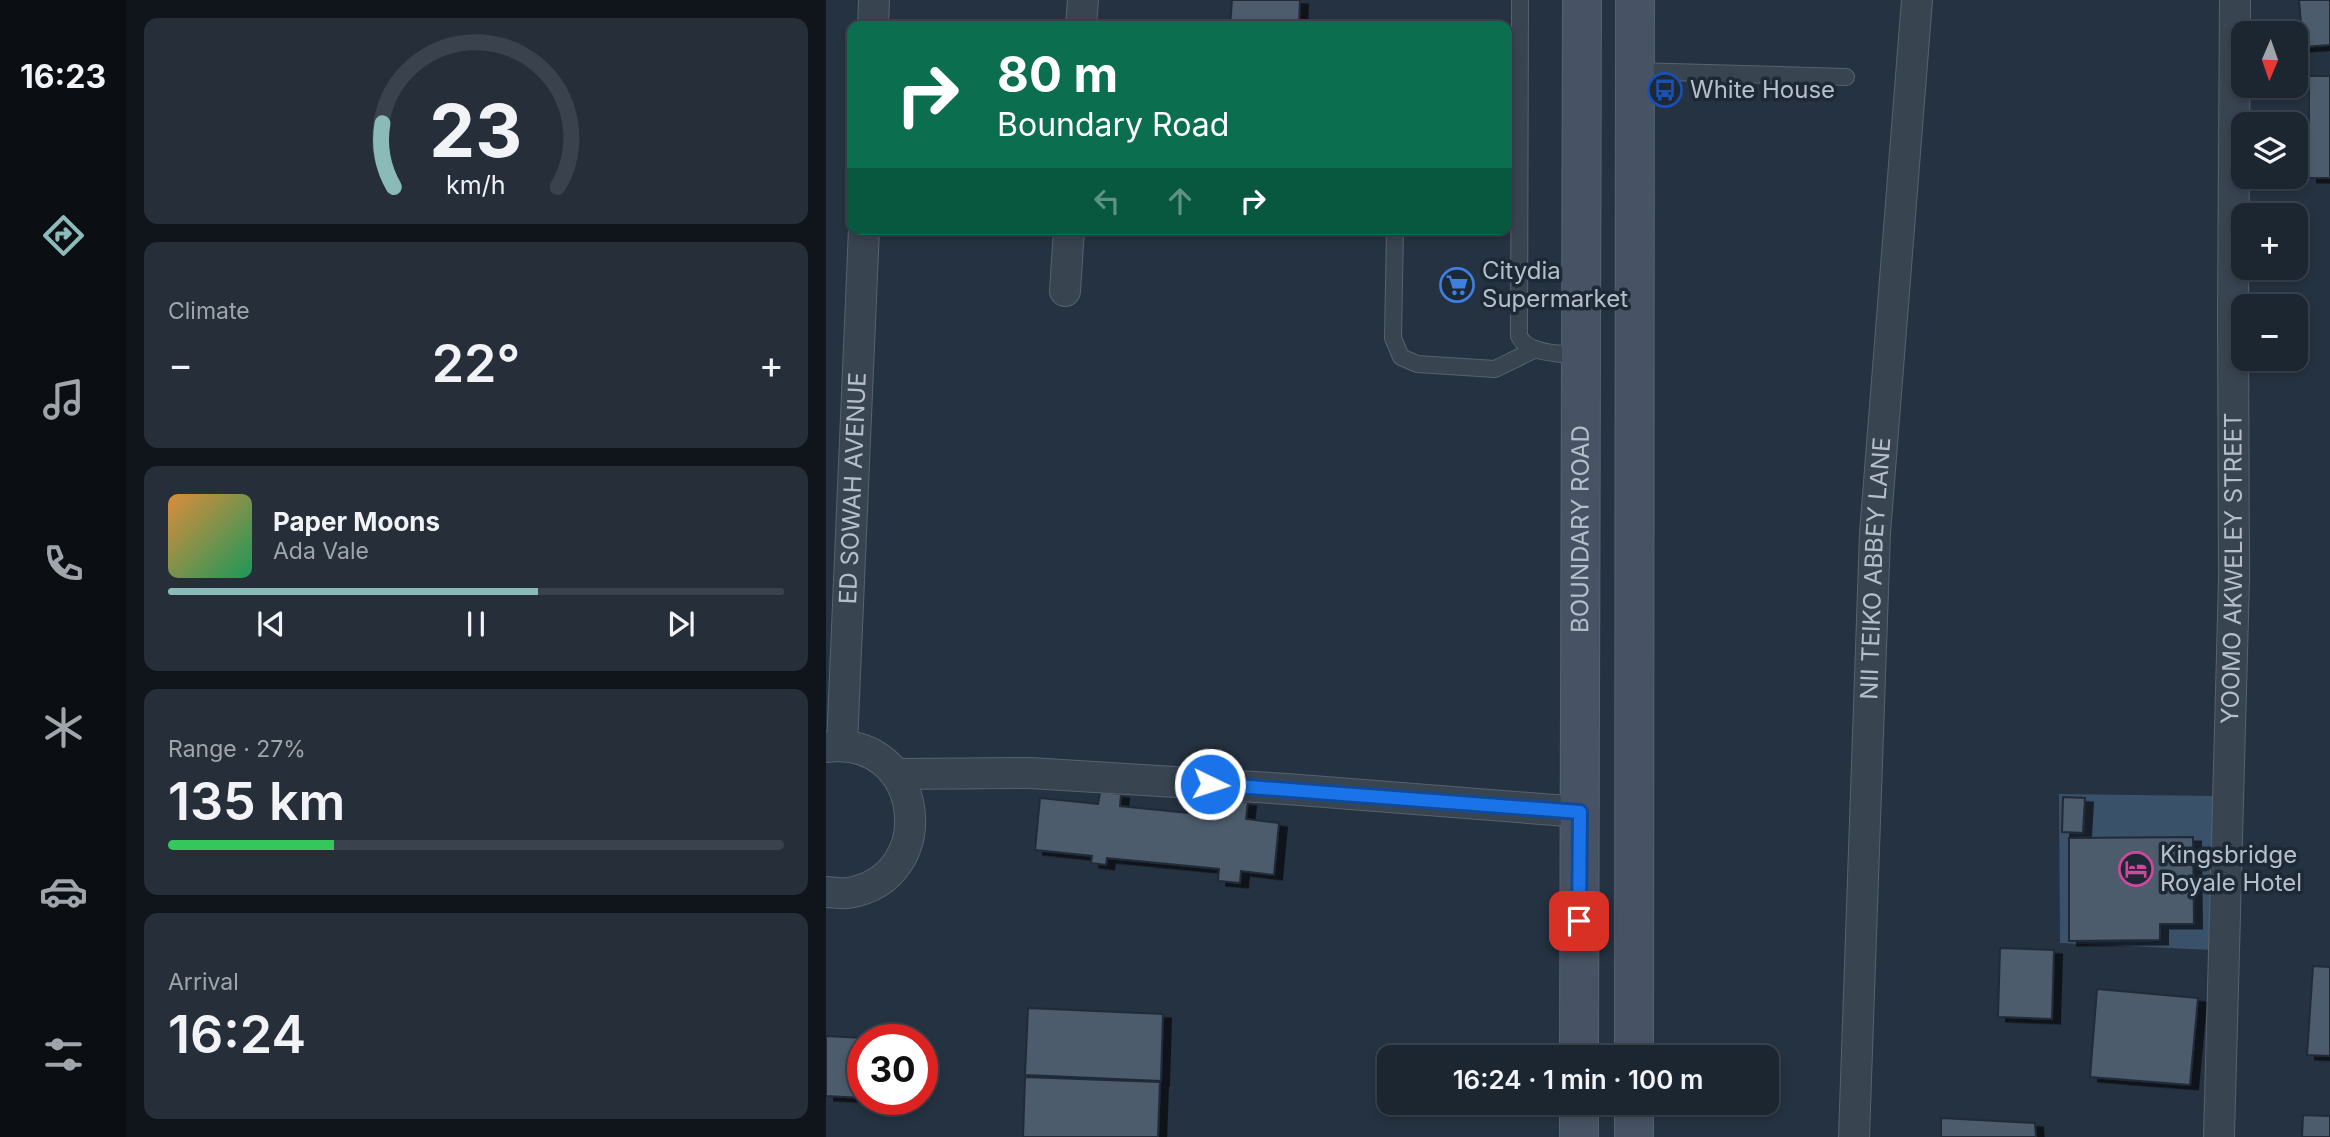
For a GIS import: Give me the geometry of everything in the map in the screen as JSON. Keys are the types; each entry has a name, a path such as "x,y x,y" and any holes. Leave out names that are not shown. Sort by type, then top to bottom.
{"main road":[{"name":"BOUNDARY ROAD","path":"1579,1045 1582,0"},
{"path":"1634,1045 1635,0"},
{"path":"1579,1115 1579,1137"},
{"path":"1634,1115 1634,1137"}],"street":[{"path":"873,21 874,0"},
{"path":"1081,21 1083,0"},
{"name":"NII TEIKO ABBEY LANE","path":"1854,1137 1875,533 1917,0"},
{"name":"YOOMO AKWELEY STREET","path":"2219,1137 2234,592 2232,313 2235,0"},
{"name":"ED SOWAH AVENUE","path":"834,746 864,235"},
{"path":"1065,291 1069,235"},
{"path":"826,892 847,893 877,883 899,861 911,832 910,801 896,774 873,754 834,746"},
{"path":"896,774 1030,773 1287,789 1580,812"}],"lane":[{"path":"1520,0 1518,328 1523,343 1536,349 1581,356"},
{"path":"1635,71 1846,77"},
{"path":"1395,235 1393,338 1401,357 1417,364 1495,369 1536,349"}],"water":[{"name":"Kingsbridge Royale Hotel","path":"2059,794 2214,796 2212,950 2060,943"}],"building":[{"path":"1232,0 1300,0 1299,21 1230,21"},
{"path":"2299,0 2330,0 2330,45 2308,47 2308,21 2301,21"},
{"path":"2309,76 2330,76 2330,178 2309,178"},
{"path":"1100,792 1121,794 1120,806 1218,816 1220,799 1248,802 1246,819 1279,823 1274,875 1241,871 1240,883 1218,881 1219,869 1107,858 1106,865 1091,863 1092,856 1035,850 1040,798 1098,804"},
{"path":"2063,797 2085,798 2083,833 2062,832"},
{"path":"2193,837 2194,924 2160,924 2160,940 2069,941 2069,838"},
{"path":"2000,948 2054,950 2052,1019 1998,1017"},
{"path":"2313,966 2330,967 2330,1056 2307,1055"},
{"path":"2097,989 2198,998 2190,1085 2090,1077"},
{"path":"1028,1008 1163,1014 1161,1081 1025,1075"},
{"path":"826,1036 847,1037 847,1097 826,1096"},
{"path":"1025,1077 1160,1082 1158,1137 1023,1137"},
{"path":"2303,1115 2330,1116 2330,1137 2302,1137"},
{"path":"1941,1118 2035,1123 2036,1137 1941,1137"}],"place":[{"name":"White House","path":"1665,90"},
{"name":"Citydia Supermarket","path":"1457,285"},
{"name":"Kingsbridge Royale Hotel","path":"2136,869"}],"route":[{"path":"1210,784 1580,812 1579,921"}]}
